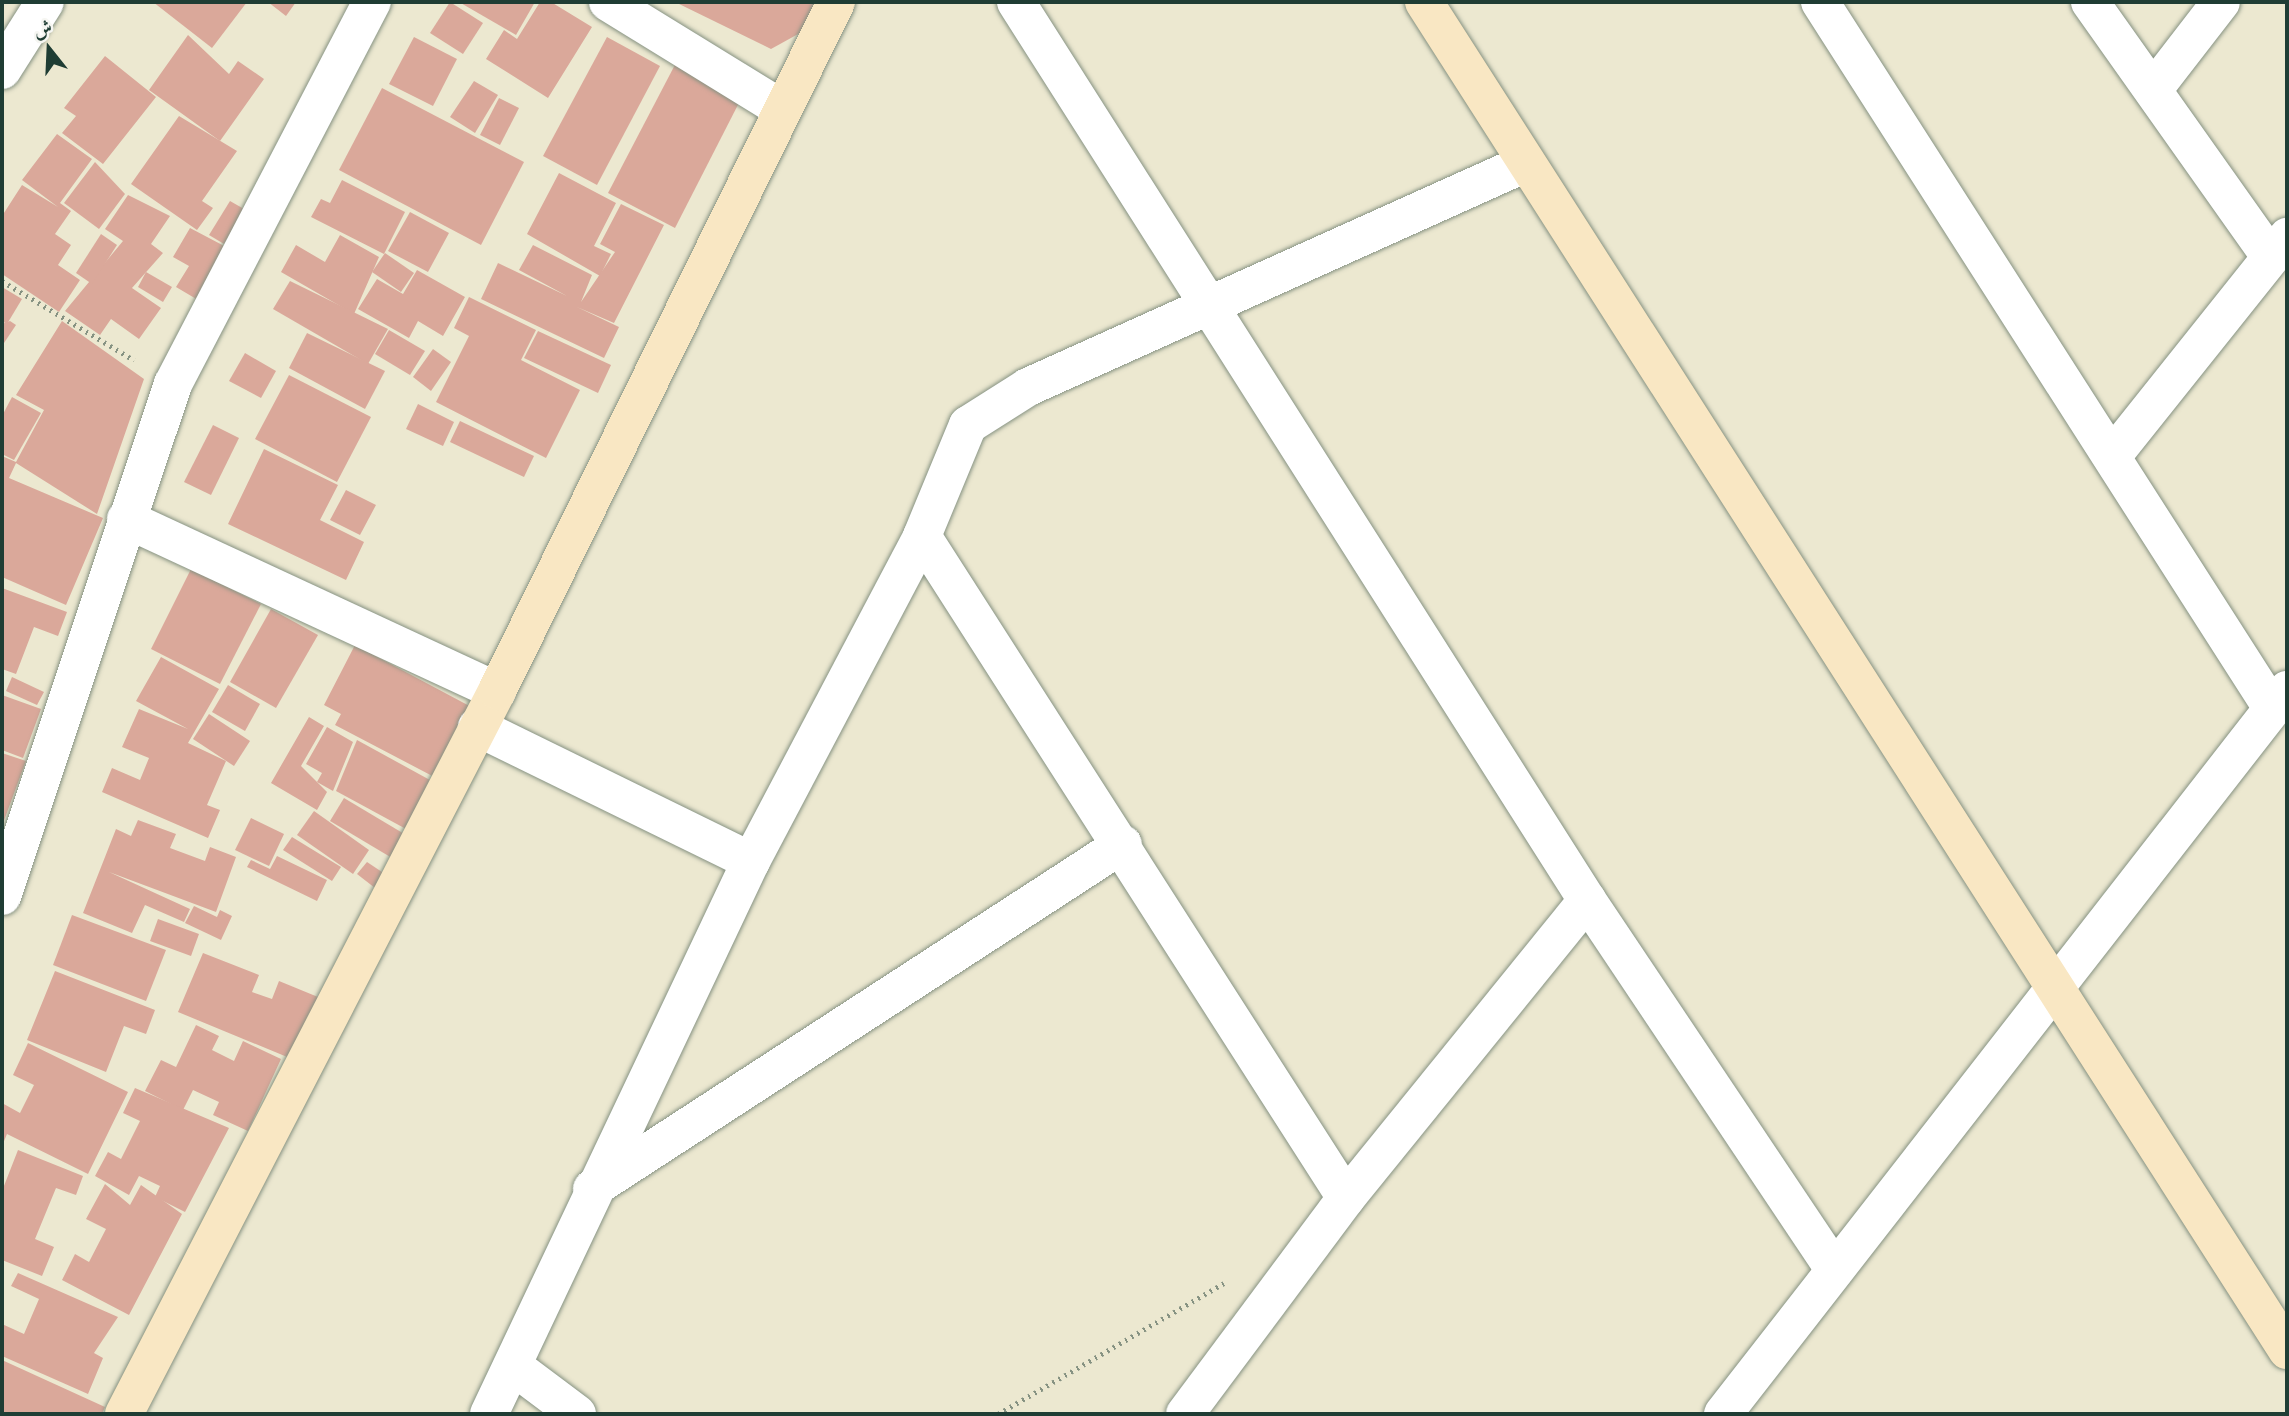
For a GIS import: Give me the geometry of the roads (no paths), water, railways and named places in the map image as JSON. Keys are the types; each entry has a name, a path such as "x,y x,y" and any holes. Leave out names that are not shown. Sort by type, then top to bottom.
{"main road":[{"path":"124,1414 497,691 780,108 836,2"},
{"path":"1424,2 2052,987 2287,1350"}],"street":[{"path":"2,70 45,2"},
{"path":"2,895 173,384 372,2"},
{"path":"608,2 780,108"},
{"path":"1016,2 1587,900 1835,1270"},
{"path":"1723,1414 2052,987 2280,699 2114,454 1820,2"},
{"path":"2090,2 2153,90 2279,246 2114,454"},
{"path":"2153,90 2221,2"},
{"path":"489,1414 592,1189 751,861 922,536 968,425 1028,387 1526,163"},
{"path":"126,519 497,691"},
{"path":"922,536 1123,844 1346,1198"},
{"path":"477,727 751,861"},
{"path":"592,1189 1123,844"},
{"path":"1185,1414 1346,1198 1587,900"},
{"path":"513,1366 577,1414"}]}
